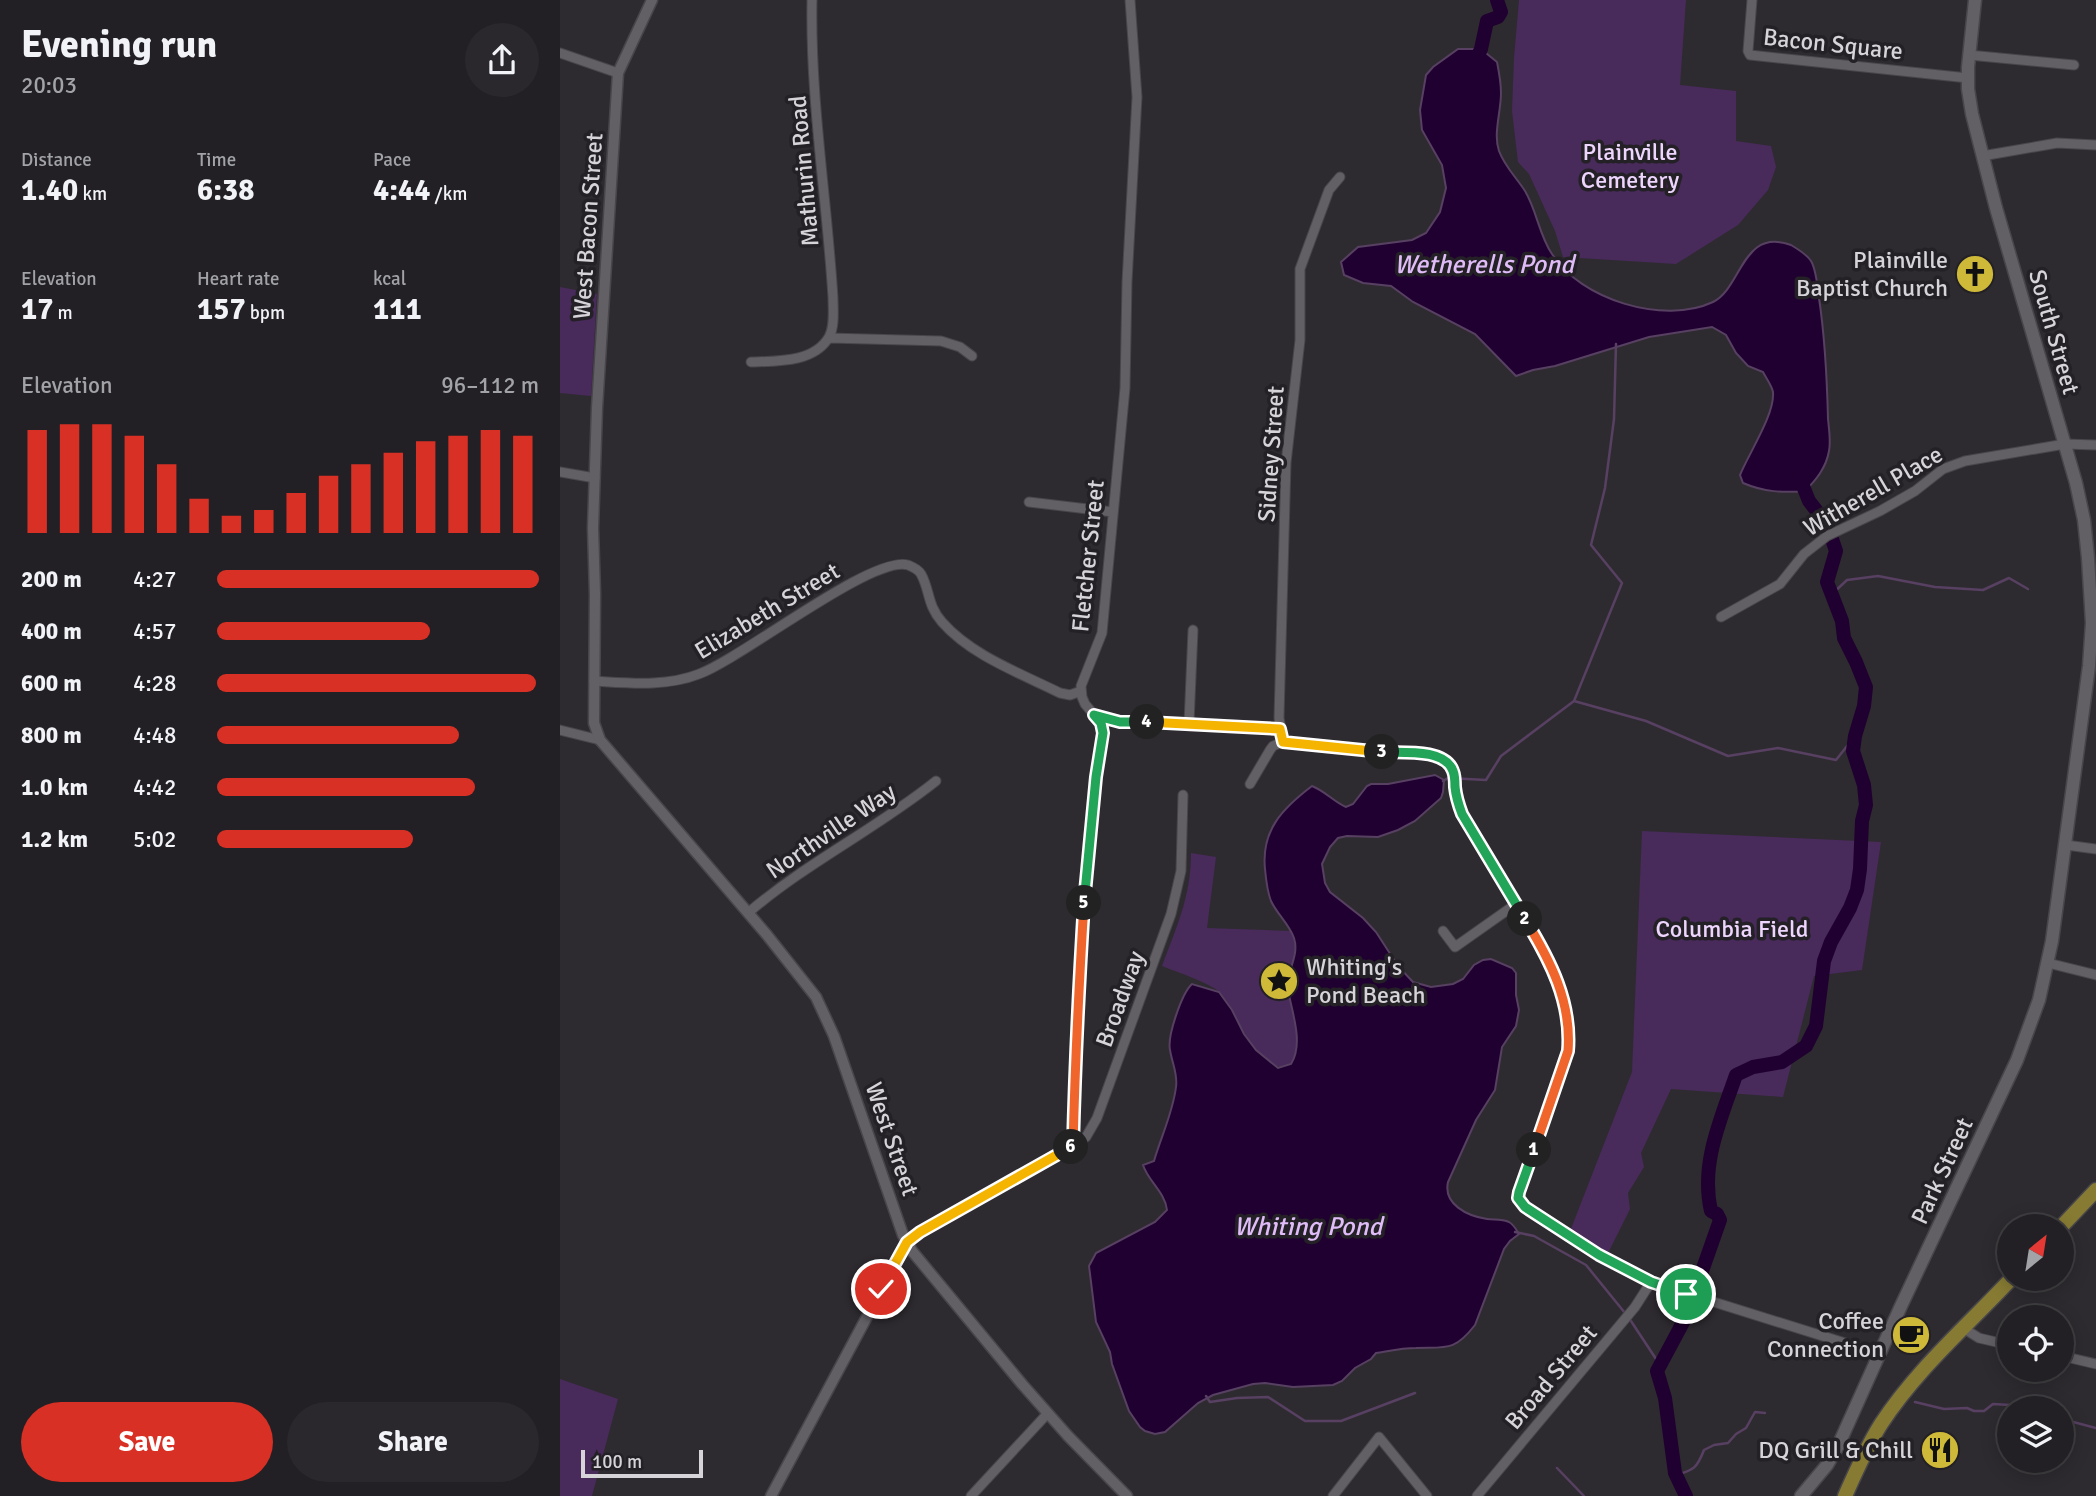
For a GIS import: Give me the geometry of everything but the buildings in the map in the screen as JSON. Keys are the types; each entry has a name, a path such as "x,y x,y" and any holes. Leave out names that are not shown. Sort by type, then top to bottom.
{"main road":[{"name":"South Street","path":"1975,0 1969,55 1969,101 1982,156 2091,536 2091,690 2066,845"},
{"name":"Park Street","path":"1803,1496 1833,1456 2021,1051 2039,1000 2048,962 2066,845"},
{"path":"2073,1214 2096,1190"},
{"path":"1845,1496 1865,1452 1888,1413 1917,1377 1998,1292"}],"street":[{"name":"West Bacon Street","path":"600,740 594,723 593,528 597,408 618,73 652,0"},
{"name":"Mathurin Road","path":"812,0 817,113 834,298 829,338"},
{"name":"Fletcher Street","path":"1080,691 1102,633 1125,388 1137,97 1130,0"},
{"name":"Bacon Square","path":"1752,0 1748,51 1750,55 1968,78"},
{"path":"560,53 618,73"},
{"path":"1969,55 2074,65"},
{"path":"1982,156 2046,144 2096,145"},
{"name":"Sidney Street","path":"1283,742 1280,729 1280,676 1286,463 1300,340 1300,269 1329,190 1340,177"},
{"path":"751,362 805,356 829,338 941,341 960,347 972,356"},
{"name":"Witherell Place","path":"1721,617 1780,584 1803,554 1830,535 1880,512 1915,491 1943,469 2065,444 2096,445"},
{"path":"560,472 595,478"},
{"path":"1028,502 1114,512"},
{"name":"Elizabeth Street","path":"594,681 656,683 696,676 722,664 867,574 902,564 915,568 921,574 939,619 956,636 986,656 1060,692 1070,695 1080,691"},
{"path":"1189,723 1193,630"},
{"path":"1073,1146 1078,998 1085,897 1096,777 1103,733 1101,723 1085,704 1080,691"},
{"path":"1094,715 1120,722 1280,729"},
{"path":"560,730 600,740"},
{"name":"West Street","path":"600,740 803,978 823,1009 907,1242 935,1280 1048,1413 1127,1496"},
{"path":"1250,784 1273,746 1283,742 1435,755 1446,760 1455,777 1459,806 1466,823 1555,972 1566,1008 1568,1051 1520,1188 1520,1202 1579,1244 1651,1282 1861,1348 1878,1356"},
{"name":"Northville Way","path":"748,913 793,878 893,814 936,781"},
{"name":"Broadway","path":"771,1496 907,1242 920,1232 1073,1146 1086,1136 1097,1118 1180,885 1183,795"},
{"path":"2066,845 2096,849"},
{"path":"1443,931 1455,947 1516,904"},
{"path":"2048,962 2096,975"},
{"name":"Broad Street","path":"1477,1496 1635,1307 1651,1282"},
{"path":"1963,1328 1979,1338 1997,1342"},
{"path":"2074,1359 2096,1364"},
{"path":"971,1496 1048,1413"},
{"path":"1333,1496 1379,1437 1427,1496"}],"green space":[{"name":"Plainville Cemetery","path":"1519,0 1686,0 1680,85 1736,91 1736,141 1771,146 1776,167 1768,190 1738,225 1676,264 1563,257 1555,231 1529,174 1518,162 1512,111"},
{"path":"560,287 597,294 591,396 560,393"},
{"name":"Columbia Field","path":"1642,831 1881,842 1862,970 1814,976 1783,1097 1671,1089 1641,1153 1644,1167 1628,1193 1630,1209 1606,1257 1575,1247 1567,1239 1632,1072"},
{"path":"1191,853 1216,857 1207,928 1291,931 1295,954 1288,989 1297,1046 1291,1064 1278,1066 1267,1062 1257,1052 1225,998 1217,990 1162,966 1186,897"},
{"path":"560,1379 618,1399 592,1496 560,1496"}],"water":[{"name":"Wetherells Pond","path":"1458,49 1481,49 1497,62 1501,93 1497,130 1499,151 1525,191 1552,254 1565,270 1583,284 1625,304 1671,311 1713,302 1723,295 1752,251 1762,244 1775,242 1791,245 1809,259 1816,279 1823,328 1830,444 1823,468 1805,491 1774,491 1743,483 1740,475 1766,422 1773,392 1763,372 1748,366 1736,353 1726,335 1712,327 1649,337 1516,376 1475,334 1413,302 1391,286 1363,283 1344,275 1341,262 1358,247 1412,240 1426,233 1440,212 1446,188 1442,165 1422,130 1420,110 1426,75"},
{"name":"Whiting Pond","path":"1435,775 1444,780 1441,798 1415,821 1378,837 1338,838 1322,864 1325,883 1330,892 1376,932 1398,966 1413,982 1431,987 1453,984 1463,979 1474,965 1491,959 1512,968 1516,973 1519,1010 1516,1026 1502,1047 1495,1090 1476,1120 1448,1182 1447,1190 1458,1208 1479,1217 1509,1222 1519,1234 1504,1249 1475,1325 1455,1344 1376,1353 1342,1381 1333,1385 1293,1387 1253,1384 1213,1395 1198,1403 1165,1432 1155,1434 1145,1431 1129,1411 1110,1352 1096,1322 1089,1266 1096,1253 1155,1222 1167,1210 1163,1198 1143,1165 1154,1161 1170,1115 1176,1078 1170,1044 1180,1005 1192,984 1219,992 1256,1050 1278,1068 1291,1064 1297,1047 1297,1037 1288,983 1295,945 1292,933 1271,901 1268,889 1265,855 1270,831 1283,812 1312,786 1346,807 1353,804 1371,784 1388,784"}],"waterway":[{"path":"1473,67 1481,49 1487,21 1498,17 1501,12 1497,0"},
{"path":"1443,781 1448,778 1486,780 1501,756 1574,701 1622,583 1591,545 1605,488 1614,419 1616,344"},
{"path":"1701,1274 1720,1220 1717,1214 1711,1211 1708,1193 1710,1159 1736,1075 1753,1067 1782,1062 1806,1046 1816,1026 1824,961 1850,908 1857,890 1860,869 1862,821 1866,805 1864,785 1853,751 1866,687 1844,638 1842,621 1827,582 1836,551 1827,524 1809,501 1799,476"},
{"path":"1831,595 1847,580 1878,576 1935,587 1983,590 2009,578 2028,589"},
{"path":"1574,701 1646,721 1728,756 1778,748 1836,760 1855,736"},
{"path":"1515,1232 1534,1236 1586,1265 1625,1313"},
{"path":"1686,1496 1675,1473 1665,1398 1657,1371 1688,1313"},
{"path":"1629,1318 1660,1365"},
{"path":"1206,1396 1210,1402 1268,1397 1305,1421 1341,1421 1415,1393"},
{"path":"1915,1402 1944,1409 1967,1408 1974,1411 1984,1411 1997,1404"},
{"path":"1676,1475 1694,1467 1704,1450 1728,1443 1746,1428 1755,1412 1765,1413"},
{"path":"2074,1422 2096,1428"},
{"path":"1557,1468 1584,1496"}],"place":[{"name":"Plainville Baptist Church","path":"1975,274"},
{"name":"Whiting's Pond Beach","path":"1279,981"},
{"name":"Coffee Connection","path":"1911,1335"},
{"name":"DQ Grill & Chill","path":"1940,1450"}],"route":[{"path":"881,1289 907,1242 920,1232 1073,1146 1078,998 1088,852 1103,733 1101,723 1094,715 1120,722 1280,729 1283,742 1353,750 1427,754 1446,760 1453,769 1457,796 1466,823 1545,952 1555,972 1566,1008 1568,1051 1518,1198 1531,1212 1579,1244 1636,1275 1686,1294"}]}
